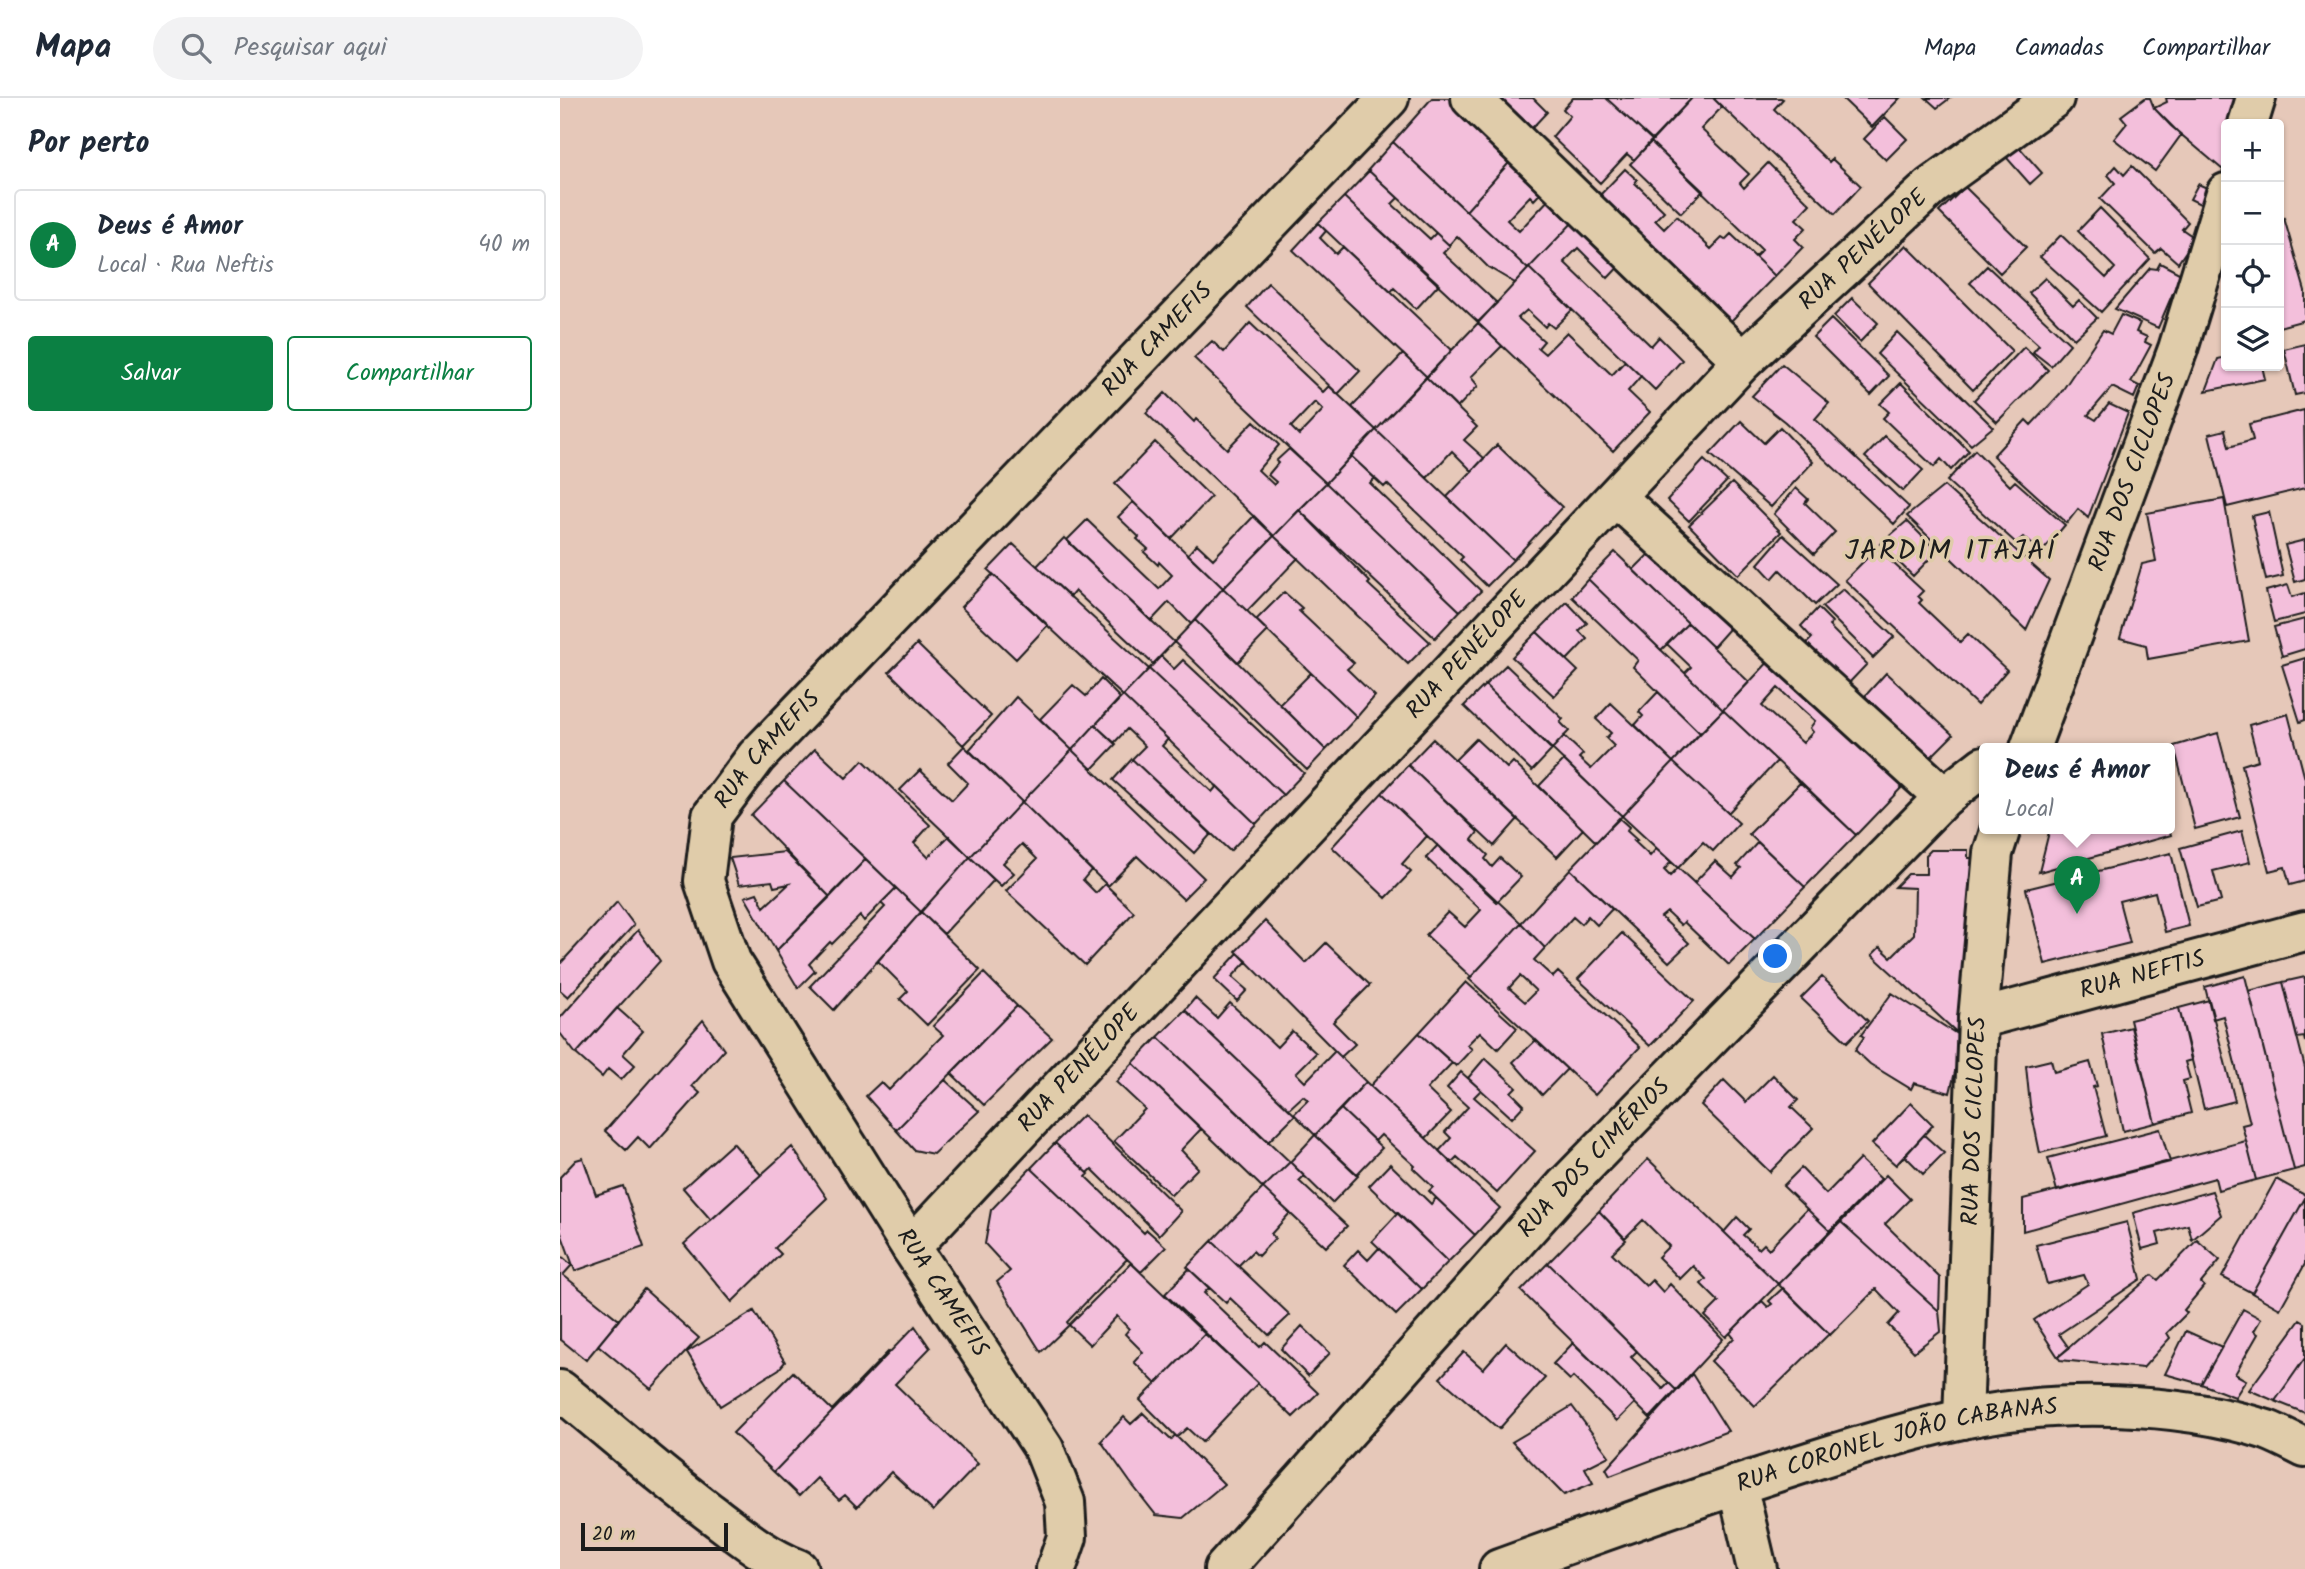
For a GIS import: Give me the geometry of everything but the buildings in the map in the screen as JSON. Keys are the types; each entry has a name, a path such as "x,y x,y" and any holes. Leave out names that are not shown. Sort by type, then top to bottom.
{"street":[{"name":"RUA CAMEFIS","path":"1056,1569 1068,1537 1065,1502 1044,1449 911,1247 731,961 704,881 712,816 756,757 1389,98"},
{"path":"1471,98 1744,361"},
{"name":"RUA PENÉLOPE","path":"911,1247 1744,361 1932,186 2054,98"},
{"path":"2250,119 2256,98"},
{"name":"RUA DOS CICLOPES","path":"2034,736 2178,349 2221,209"},
{"path":"1616,497 1944,797"},
{"name":"RUA DOS CIMÉRIOS","path":"1224,1569 1566,1185 1944,797 1979,770"},
{"name":"RUA DOS CICLOPES","path":"1963,1419 1978,1019 1993,853 1999,834"},
{"name":"RUA NEFTIS","path":"1978,1019 2305,931"},
{"path":"560,1390 686,1495 774,1560 798,1569"},
{"name":"RUA CORONEL JOÃO CABANAS","path":"1499,1569 1834,1453 1963,1419 2021,1410 2108,1406 2191,1414 2269,1431 2305,1448"},
{"path":"1737,1485 1757,1569"}],"place":[{"name":"Deus é Amor","path":"2077,914"}],"district":[{"name":"JARDIM ITAJAÍ","path":"1951,551"}]}
